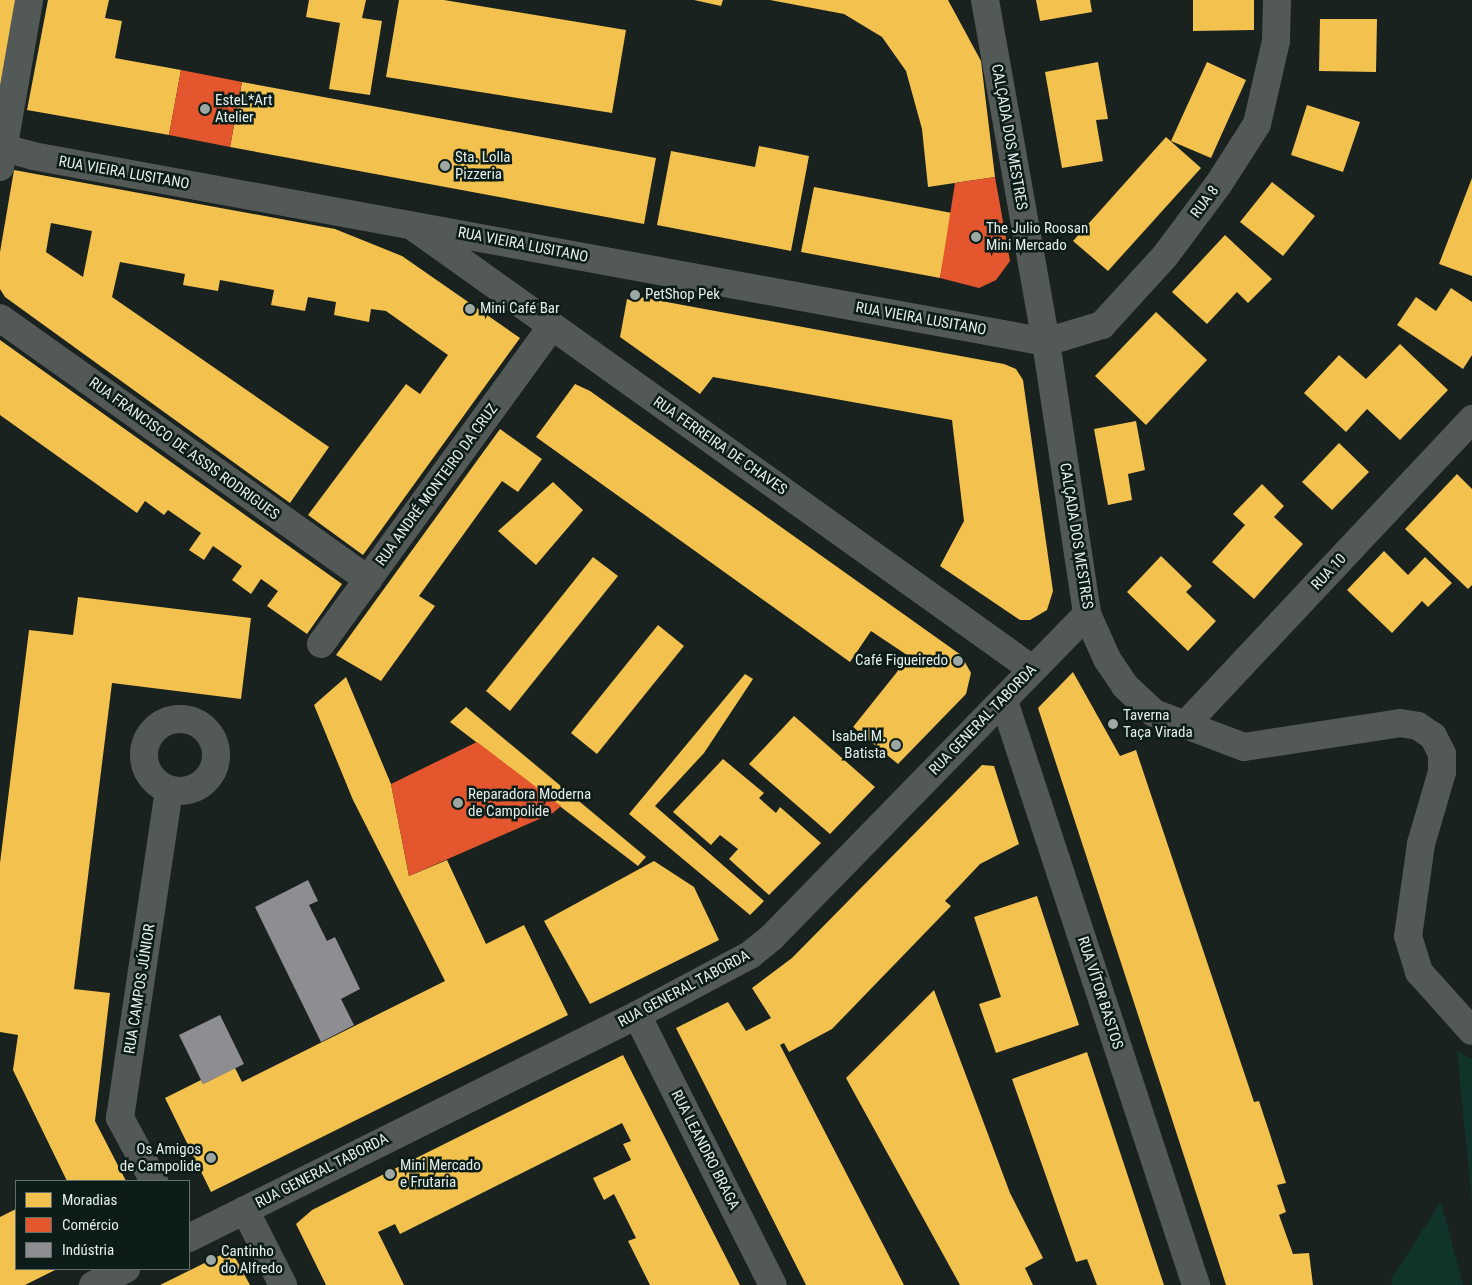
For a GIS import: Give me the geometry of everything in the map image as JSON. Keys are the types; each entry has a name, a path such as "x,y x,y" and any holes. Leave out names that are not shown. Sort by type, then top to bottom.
{"street":[{"path":"1,154 29,0"},
{"name":"CALÇADA DOS MESTRES","path":"985,0 1046,342 1087,614 1107,659 1125,686 1154,713 1244,747 1400,723 1418,726 1433,736 1442,754 1442,772 1421,844 1408,936 1419,972 1429,987 1472,1031"},
{"name":"RUA 8","path":"1046,342 1102,325 1165,256 1218,186 1257,124 1276,41 1277,0"},
{"name":"RUA VIEIRA LUSITANO","path":"1,154 33,156 408,223 1046,342"},
{"name":"RUA FERREIRA DE CHAVES","path":"408,223 1032,668"},
{"name":"RUA FRANCISCO DE ASSIS RODRIGUES","path":"0,318 368,580"},
{"name":"RUA ANDRÉ MONTEIRO DA CRUZ","path":"321,644 552,326"},
{"name":"RUA 10","path":"1185,725 1472,420"},
{"name":"RUA GENERAL TABORDA","path":"190,1238 725,970 772,936 1004,701 1032,668 1087,614"},
{"name":"RUA VÍTOR BASTOS","path":"1004,701 1196,1285"},
{"name":"RUA CAMPOS JÚNIOR","path":"153,1180 120,1118 169,790"},
{"name":"RUA LEANDRO BRAGA","path":"636,1015 773,1285"},
{"path":"245,1210 283,1285"},
{"path":"93,1285 124,1270"}],"green space":[{"path":"1457,1051 1472,1059 1472,1202"},
{"path":"1441,1202 1463,1285 1392,1285 1391,1279"}],"building: Moradias":[{"path":"0,0 18,0 0,94"},
{"path":"48,0 109,0 105,18 122,21 115,58 181,70 169,135 27,110"},
{"path":"309,0 366,0 362,18 382,21 370,95 329,89 340,23 306,17"},
{"path":"399,0 444,0 626,30 612,113 386,77"},
{"path":"694,0 723,0 721,6"},
{"path":"770,0 948,0 981,61 995,177 928,187 922,129 906,71 882,37 844,14"},
{"path":"1036,0 1090,0 1092,12 1040,21"},
{"path":"1193,0 1254,0 1254,30 1193,31"},
{"path":"1320,19 1377,19 1376,72 1319,71"},
{"path":"1098,62 1108,119 1096,120 1103,161 1062,168 1045,72"},
{"path":"1207,62 1246,80 1211,158 1171,141"},
{"path":"242,82 656,158 644,224 230,147"},
{"path":"1307,105 1360,122 1343,172 1291,155"},
{"path":"1166,137 1201,168 1108,271 1073,241"},
{"path":"759,146 809,156 791,251 657,225 671,151 755,167"},
{"path":"14,170 335,229 402,256 520,338 363,555 308,515 406,384 420,394 448,355 386,311 371,309 369,322 334,315 336,302 308,297 305,311 271,305 274,290 220,280 218,291 183,285 185,274 120,262 112,297 329,447 290,503 5,297 0,289 0,252","holes":["51,223 92,231 83,277 46,252"]},
{"path":"1472,178 1472,276 1439,264"},
{"path":"1272,182 1315,216 1283,256 1240,222"},
{"path":"814,187 952,213 940,278 801,252"},
{"path":"1225,235 1272,279 1248,303 1237,292 1207,324 1172,292"},
{"path":"1451,288 1472,302 1472,355 1463,369 1397,325 1416,297 1436,311"},
{"path":"634,296 1004,364 1016,369 1023,380 1053,591 1047,610 1030,620 1020,620 940,566 964,521 952,420 713,377 700,394 620,337 627,299 633,301"},
{"path":"1156,312 1207,360 1146,425 1095,376"},
{"path":"0,340 342,584 307,634 267,606 278,591 261,579 251,594 232,580 242,566 213,546 204,560 189,550 201,533 168,510 164,515 145,501 137,513 0,415"},
{"path":"1400,344 1448,390 1400,440 1367,409 1346,432 1304,393 1339,355 1366,379"},
{"path":"575,384 590,391 961,655 971,673 966,694 898,764 853,727 897,672 907,655 871,631 850,662 536,437"},
{"path":"1136,421 1145,470 1128,474 1132,500 1108,505 1094,429"},
{"path":"500,429 542,459 518,492 502,481 419,596 435,606 381,681 336,655"},
{"path":"1339,443 1369,472 1332,510 1302,482"},
{"path":"1457,474 1472,489 1472,585 1468,589 1405,529"},
{"path":"553,482 583,510 536,565 498,531"},
{"path":"1262,484 1284,506 1274,517 1303,544 1254,599 1212,562 1245,525 1233,514"},
{"path":"1384,551 1408,575 1425,557 1452,583 1428,607 1422,601 1392,633 1347,590"},
{"path":"1161,556 1192,586 1186,592 1216,621 1188,651 1127,592"},
{"path":"593,557 618,576 510,711 486,691"},
{"path":"78,597 251,618 241,699 112,683 74,989 110,993 95,1121 125,1180 67,1180 13,1070 18,1035 0,1032 0,863 29,630 73,635"},
{"path":"658,625 684,646 597,754 571,733"},
{"path":"1073,672 1120,756 1136,750 1254,1102 1259,1101 1286,1183 1277,1185 1286,1212 1279,1215 1293,1254 1309,1253 1313,1285 1226,1285 1038,708"},
{"path":"745,674 753,679 704,753 655,806 764,901 750,915 629,814"},
{"path":"346,677 391,784 409,876 447,860 486,944 524,925 568,1015 211,1192 165,1098 201,1080 203,1084 235,1068 242,1082 445,981 353,800 314,705"},
{"path":"466,707 646,857 638,866 450,722"},
{"path":"794,716 875,787 830,834 749,764"},
{"path":"723,759 764,793 759,798 776,813 780,807 821,843 769,895 729,859 738,849 720,835 711,845 673,812"},
{"path":"982,765 994,766 1019,844 980,864 945,901 951,906 832,1029 789,1052 784,1043 780,1045 904,1285 806,1285 676,1028 728,1002 746,1031 771,1018 752,988 792,958"},
{"path":"654,861 694,887 719,940 590,1004 544,921"},
{"path":"1037,896 1079,1025 996,1053 979,1004 1001,997 974,917"},
{"path":"934,990 1010,1193 1043,1258 1025,1268 1033,1285 960,1285 846,1078"},
{"path":"1087,1052 1164,1285 1097,1285 1087,1259 1076,1262 1012,1079"},
{"path":"623,1055 740,1285 650,1285 628,1241 636,1238 614,1194 604,1200 593,1178 631,1160 623,1144 631,1141 622,1123 400,1234 395,1224 378,1232 404,1285 326,1285 296,1224 312,1210"},
{"path":"15,1210 15,1270 55,1270 25,1285 0,1285 0,1217"},
{"path":"231,1250 250,1285 160,1285"}],"building: Comércio":[{"name":"EsteL*Art Atelier","path":"181,70 242,82 230,147 169,135"},
{"name":"The Julio Roosan Mini Mercado","path":"995,177 1010,261 996,280 979,288 940,278 955,183"},
{"path":"477,742 561,806 553,813 409,876 391,784"}],"building: Indústria":[{"path":"308,880 318,901 309,905 327,941 335,937 360,989 341,999 354,1025 321,1042 255,907"},
{"path":"220,1015 244,1064 203,1084 179,1035"}],"place":[{"name":"EsteL*Art Atelier","path":"205,109"},
{"name":"Sta. Lolla Pizzeria","path":"445,166"},
{"name":"The Julio Roosan Mini Mercado","path":"976,237"},
{"name":"PetShop Pek","path":"635,295"},
{"name":"Mini Café Bar","path":"470,309"},
{"name":"Café Figueiredo","path":"958,661"},
{"name":"Taverna Taça Virada","path":"1113,724"},
{"name":"Isabel M. Batista","path":"896,745"},
{"name":"Reparadora Moderna de Campolide","path":"458,803"},
{"name":"Os Amigos de Campolide","path":"211,1158"},
{"name":"Mini Mercado e Frutaria","path":"390,1174"},
{"name":"Cantinho do Alfredo","path":"211,1260"}]}
